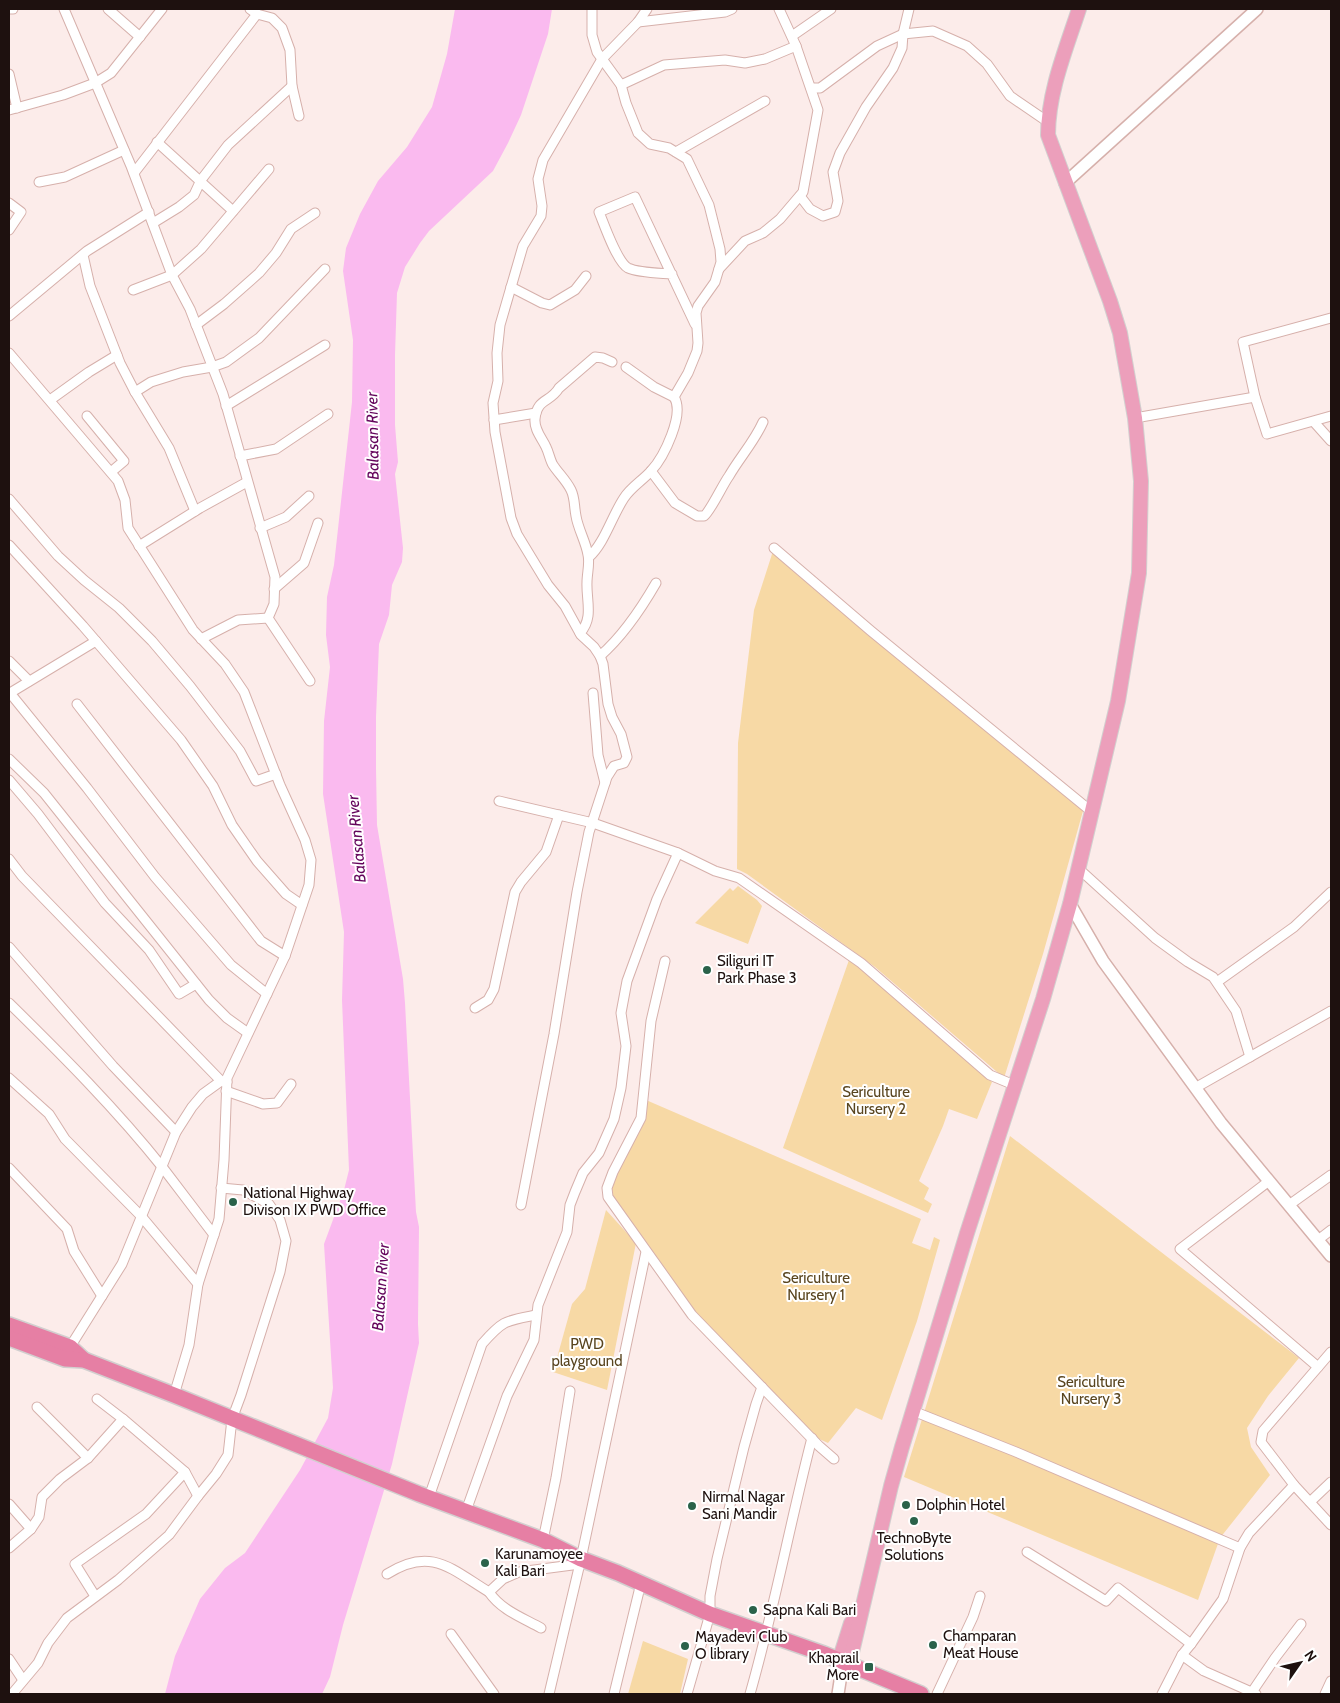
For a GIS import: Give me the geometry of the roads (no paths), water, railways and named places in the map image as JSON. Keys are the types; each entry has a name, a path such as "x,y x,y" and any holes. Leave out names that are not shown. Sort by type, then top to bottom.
{"highway":[{"path":"9,1325 70,1347 84,1360"},
{"path":"9,1338 64,1359 84,1360 174,1394 424,1496 543,1540 581,1562 641,1583 710,1614 824,1654 921,1694"}],"main road":[{"path":"844,1663 873,1565 891,1486 966,1233 1043,999 1070,904 1118,701 1139,573 1141,481 1135,418 1120,333 1048,134 1048,122 1056,82 1079,9"},
{"path":"844,1663 844,1643 873,1565"},
{"path":"824,1654 837,1650 844,1643"}],"street":[{"path":"64,9 134,173 172,275 190,308 226,406 274,578 274,604 268,618"},
{"path":"108,9 140,37"},
{"path":"9,74 13,109 63,96 95,83 111,73 162,9"},
{"path":"592,9 592,35 597,52 621,85 638,133 650,144 669,148 687,159 709,205 720,249 719,269 714,285 698,306 696,317 698,343 696,351 688,373 674,397"},
{"path":"520,1205 554,1034 577,892 589,832 610,771 614,766 624,763 628,757 608,704 603,664 600,656 580,633 565,606 548,585 516,534 511,518 494,420 493,403 498,381 499,331 503,311 526,240 541,216 542,206 538,179 543,160 602,59 638,22 647,9"},
{"path":"638,22 725,12 732,9"},
{"path":"719,269 745,241 763,233 780,219 802,192 818,110 796,46 779,9"},
{"path":"792,36 831,9"},
{"path":"800,196 810,209 823,216 835,212 838,201 833,172 840,153 866,107 893,68 902,48 909,9"},
{"path":"1065,183 1257,9"},
{"path":"134,173 254,11 272,18 282,28 290,50 292,86 299,116"},
{"path":"811,88 820,88 877,46 903,34 933,30 968,46 988,64 1010,96 1048,122"},
{"path":"621,85 664,65 725,60 745,63 765,59 796,46"},
{"path":"153,223 178,208 194,194 201,180 228,145 292,86"},
{"path":"676,152 765,101"},
{"path":"158,142 234,211"},
{"path":"40,182 65,177 124,150"},
{"path":"133,290 172,275 201,249 269,169"},
{"path":"672,274 631,269 624,265 599,212 635,197 672,274 696,327"},
{"path":"9,203 20,212 9,230"},
{"path":"9,316 83,255 148,212"},
{"path":"196,325 224,304 259,272 276,253 291,229 315,213"},
{"path":"83,255 90,286 117,355 135,392 169,448 195,510"},
{"path":"135,392 151,382 226,362 259,338 325,268"},
{"path":"511,287 542,303 550,305 575,290 586,276"},
{"path":"1331,318 1243,342 1255,397 1267,434 1331,416"},
{"path":"226,406 325,345"},
{"path":"9,353 118,481 125,500 128,528 192,630 225,664 244,692 276,774 305,840 311,860 309,885 285,956 224,1085 219,1219 198,1284 189,1346 174,1394"},
{"path":"50,400 117,355"},
{"path":"580,633 585,626 588,615 586,582 589,558 576,516 574,496 562,474 552,464 546,446 537,430 535,423 536,413 543,400 557,392 559,388 595,357 612,362"},
{"path":"589,558 597,549 610,521 624,498 651,471 665,452 678,410 674,397 654,387 626,367"},
{"path":"1135,418 1255,397"},
{"path":"494,420 536,413"},
{"path":"240,456 276,449 328,414"},
{"path":"87,416 124,461 111,472"},
{"path":"651,471 674,503 702,517 709,512 717,494 755,439 764,422"},
{"path":"1314,422 1331,441"},
{"path":"139,546 195,510 248,482"},
{"path":"260,528 286,517 309,496"},
{"path":"9,498 58,556 119,608 152,641 240,750 256,781 276,774"},
{"path":"274,589 304,563 318,523"},
{"path":"9,545 96,641 181,740 213,786 232,825 256,862 286,894 302,905"},
{"path":"774,548 871,632 1092,812"},
{"path":"600,656 613,644 639,612 656,583"},
{"path":"201,639 238,620 268,618"},
{"path":"268,618 310,681"},
{"path":"96,641 10,693 87,788 155,877 231,965 267,994"},
{"path":"9,661 29,681"},
{"path":"593,693 598,755 605,783"},
{"path":"78,704 261,940 285,956"},
{"path":"9,759 44,793 196,984 227,1018 248,1033"},
{"path":"9,780 38,814 105,903 150,950 179,994 196,984"},
{"path":"498,801 593,824 678,852 715,871 735,876 861,963 990,1075 1014,1085"},
{"path":"475,1008 491,996 516,892 521,882 546,852 559,815"},
{"path":"466,1511 507,1396 534,1340 538,1305 567,1232 570,1205 583,1173 599,1152 614,1119 621,1088 626,1046 621,1013 627,981 657,899 678,852"},
{"path":"9,859 29,883 224,1085 263,1104 277,1103 291,1084"},
{"path":"1079,869 1155,938 1188,962 1213,977 1236,1011 1250,1057"},
{"path":"1216,982 1294,927 1331,892"},
{"path":"1070,904 1103,960 1195,1088 1221,1123 1331,1256"},
{"path":"9,947 113,1066 176,1132"},
{"path":"665,961 652,1021 642,1118 613,1172 606,1191 610,1200 646,1252 692,1315 834,1459"},
{"path":"9,1003 66,1059 162,1167 214,1235"},
{"path":"1195,1088 1331,1010"},
{"path":"9,1078 49,1114 65,1139 141,1216 198,1284"},
{"path":"70,1347 122,1264 176,1132 203,1094 224,1085"},
{"path":"9,1168 66,1229 74,1250 102,1296"},
{"path":"1289,1205 1331,1175"},
{"path":"1269,1181 1180,1250 1318,1367"},
{"path":"12,1694 38,1663 48,1643 67,1618 118,1580 169,1536 228,1455 232,1419 242,1395 280,1272 286,1241 280,1220 269,1204 242,1190 221,1188"},
{"path":"1318,1240 1331,1230"},
{"path":"549,1694 581,1562 646,1252"},
{"path":"424,1496 482,1344 497,1327 509,1320 536,1315"},
{"path":"1331,1352 1263,1431 1262,1442 1294,1485 1331,1525"},
{"path":"687,1694 710,1614 710,1596 717,1559 749,1430 762,1387"},
{"path":"543,1540 556,1478 570,1391"},
{"path":"97,1399 185,1472 198,1496"},
{"path":"37,1406 88,1458"},
{"path":"914,1411 1016,1452 1240,1548"},
{"path":"9,1548 31,1529 39,1517 42,1497 60,1479 88,1458 123,1419"},
{"path":"750,1694 767,1635 812,1438"},
{"path":"95,1596 75,1564 146,1514 185,1472"},
{"path":"1310,1502 1331,1482"},
{"path":"1162,1694 1182,1655 1223,1600 1240,1548 1249,1533 1294,1485"},
{"path":"9,1504 31,1529"},
{"path":"1027,1552 1106,1601 1118,1588 1192,1644"},
{"path":"387,1574 402,1564 418,1560 440,1563 489,1592 492,1597 510,1612 541,1628"},
{"path":"489,1592 504,1580 519,1572 581,1562"},
{"path":"614,1694 641,1583"},
{"path":"937,1694 973,1617 980,1596"},
{"path":"1182,1655 1204,1671 1254,1693 1275,1658 1302,1624"},
{"path":"450,1634 494,1694"},
{"path":"9,1659 23,1680"},
{"path":"838,1694 844,1663"},
{"path":"1325,1694 1331,1681"}],"water":[{"name":"Balasan River","path":"455,9 552,9 548,34 521,115 493,171 429,231 405,267 397,293 395,425 398,462 395,474 403,548 402,562 392,585 389,615 379,644 376,717 377,825 403,979 405,1003 416,1212 419,1227 419,1343 392,1464 343,1625 330,1677 322,1694 165,1694 175,1656 200,1599 225,1568 245,1553 300,1470 328,1418 333,1388 324,1244 344,1190 349,1170 342,1000 344,932 323,794 324,721 330,667 326,635 327,597 334,565 352,402 353,340 343,271 346,248 360,214 378,181 407,147 432,107 447,54"}],"place":[{"name":"Siliguri IT Park Phase 3","path":"707,970"},
{"name":"National Highway Divison IX PWD Office","path":"233,1202"},
{"name":"Dolphin Hotel","path":"906,1505"},
{"name":"Nirmal Nagar Sani Mandir","path":"692,1506"},
{"name":"TechnoByte Solutions","path":"914,1521"},
{"name":"Karunamoyee Kali Bari","path":"485,1563"},
{"name":"Sapna Kali Bari","path":"753,1610"},
{"name":"Champaran Meat House","path":"933,1645"},
{"name":"Mayadevi Club O library","path":"685,1646"},
{"name":"Khaprail More","path":"869,1667"}],"park label":[{"name":"Sericulture Nursery 2","path":"876,1100"},
{"name":"Sericulture Nursery 1","path":"816,1286"},
{"name":"PWD playground","path":"587,1352"},
{"name":"Sericulture Nursery 3","path":"1091,1390"}]}
